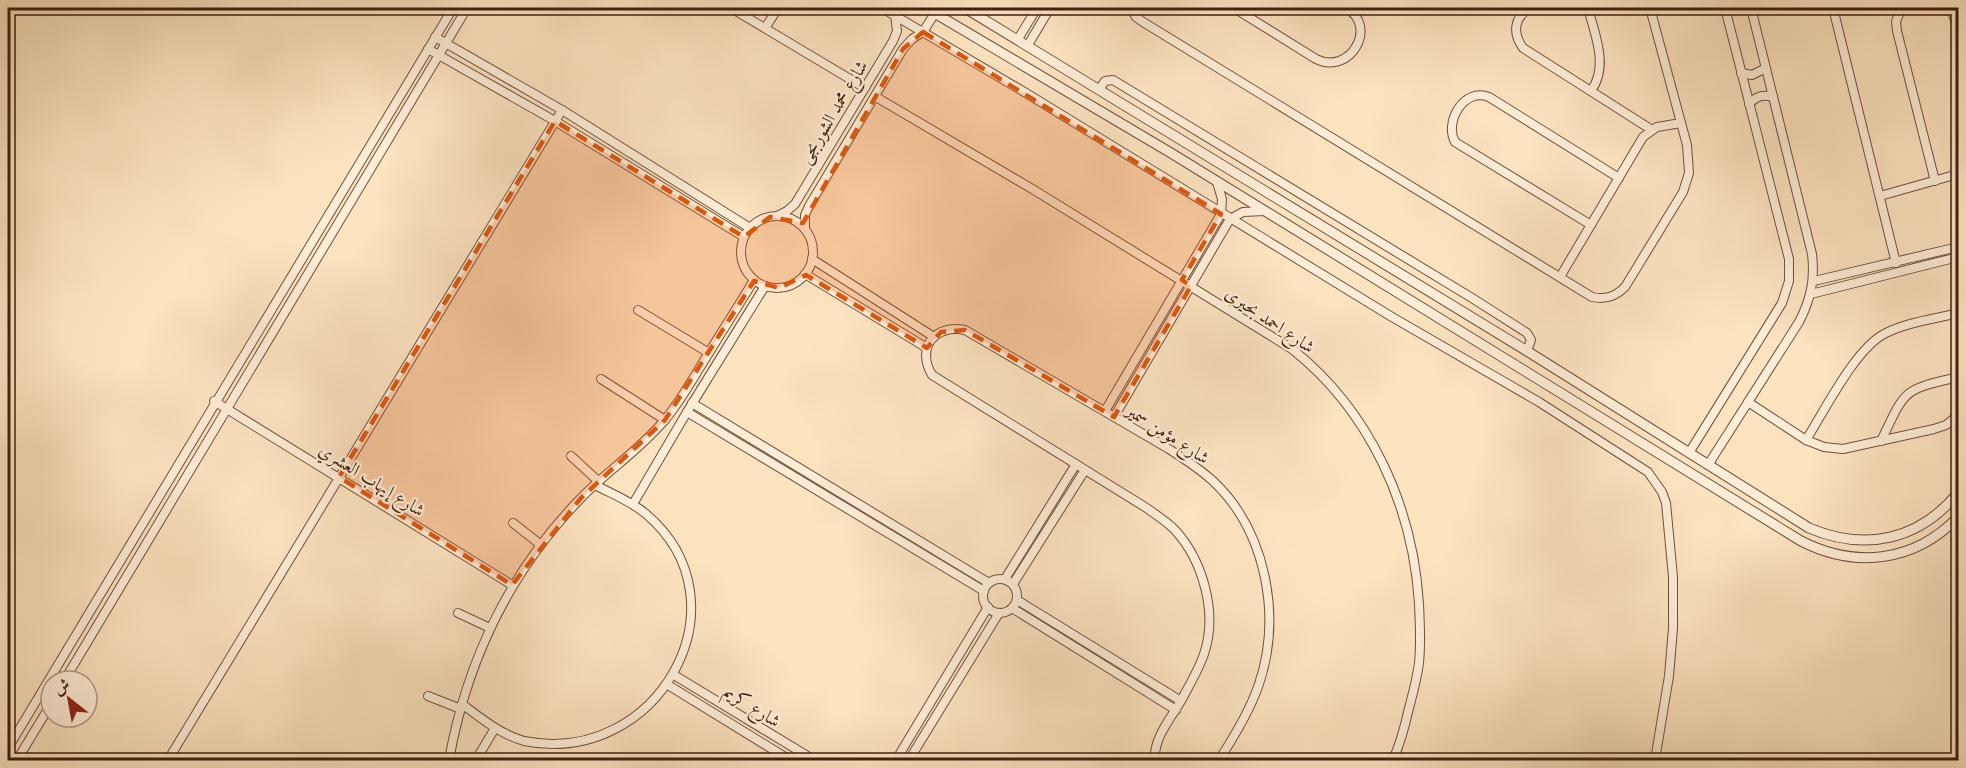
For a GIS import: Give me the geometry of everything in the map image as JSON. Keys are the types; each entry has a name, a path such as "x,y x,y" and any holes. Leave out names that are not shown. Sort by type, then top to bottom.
{"street":[{"path":"8,748 214,401 453,8"},
{"path":"71,669 467,8"},
{"path":"731,8 865,88"},
{"path":"765,28 777,8"},
{"path":"882,8 1026,93 1221,214 1539,402 1638,465 1656,481 1662,492 1668,515 1673,577 1673,628 1669,676 1655,760"},
{"path":"926,8 1171,153 1801,541 1839,556 1868,558 1898,554 1934,538 1959,517"},
{"path":"965,8 1180,137 1809,528 1850,540 1875,540 1908,532 1937,515 1959,493"},
{"path":"1018,39 1037,8"},
{"path":"1028,45 1050,8"},
{"path":"1130,8 1143,22 1592,297 1599,298 1613,296 1625,287 1687,182 1689,154 1650,8"},
{"path":"1234,8 1316,58 1330,63 1338,62 1351,54 1361,36 1360,22 1352,11 1346,8"},
{"path":"1531,8 1521,14 1517,20 1518,42 1529,52 1652,130"},
{"path":"1588,8 1600,60 1599,76 1591,91"},
{"path":"1689,453 1778,310 1789,282 1789,259 1725,8"},
{"path":"1708,465 1799,322 1814,281 1812,254 1751,8"},
{"path":"1833,8 1896,263"},
{"path":"1902,8 1896,21 1897,31 1935,181"},
{"path":"1951,8 1959,30"},
{"name":"شارع محمد الشوربجى","path":"805,229 804,219 809,206 907,43 923,32 935,13"},
{"name":"شارع محمد الشوربجى","path":"777,216 787,212 795,204 896,36 895,15"},
{"path":"435,37 562,110 750,228"},
{"path":"428,49 555,121 744,237"},
{"path":"1741,73 1757,74 1766,68"},
{"path":"1100,88 1105,81 1113,80 1473,298 1527,333 1531,340 1527,351"},
{"path":"1591,225 1455,142 1451,130 1452,124 1465,100 1476,94 1489,97 1619,178"},
{"path":"1749,104 1752,100 1762,96 1773,97"},
{"name":"شارع احمد بحيرى","path":"876,97 1277,339 1304,358 1328,383 1355,417 1376,449 1394,484 1408,527 1415,562 1420,642 1416,681 1392,760"},
{"path":"168,760 562,110"},
{"path":"1560,277 1640,142 1652,130 1681,123"},
{"path":"1171,153 1180,137"},
{"path":"1880,196 1959,174"},
{"path":"1105,411 1221,214 1222,199 1217,182"},
{"path":"1114,417 1230,219 1243,212 1265,211"},
{"path":"777,216 793,219 805,229 812,243 812,259 805,274 787,286 779,288 765,286 754,280 743,265 741,246 750,228 762,219 777,216"},
{"path":"1814,281 1959,247"},
{"path":"1811,294 1959,257"},
{"path":"812,259 934,337 927,348 925,358 927,367 939,382 1145,507 1174,530 1194,558 1206,590 1208,611 1205,652 1155,748 1155,760"},
{"path":"805,274 927,348"},
{"path":"449,760 476,663 490,628 512,585 541,545 596,483 632,455 665,420 754,280"},
{"path":"633,504 692,402 765,286"},
{"path":"1442,320 1451,304"},
{"path":"638,310 709,353"},
{"path":"1806,440 1857,359 1872,342 1893,330 1959,313"},
{"name":"شارع مؤمن سمير","path":"934,337 949,330 965,330 1105,411 1196,466 1214,482 1244,522 1255,544 1262,567 1270,621 1265,663 1251,702 1219,760"},
{"path":"1881,441 1899,404 1908,393 1921,385 1959,377"},
{"path":"601,379 665,420"},
{"name":"شارع إيهاب العشري","path":"214,401 512,585"},
{"path":"692,402 989,583"},
{"path":"1748,402 1806,440 1834,449 1940,428 1959,415"},
{"path":"1601,417 1609,403"},
{"path":"687,412 984,591"},
{"path":"428,696 462,707 495,728 523,740 545,745 568,745 612,735 638,719 660,698 675,675 682,659 690,625 691,607 687,581 679,556 670,541 647,514 596,483 571,456"},
{"path":"1005,579 1076,464"},
{"path":"1013,584 1085,470"},
{"path":"513,523 541,545"},
{"path":"1005,579 1013,584 1017,600 1012,608 999,613 984,603 984,591 994,580 1005,579"},
{"path":"1017,600 1181,700"},
{"path":"896,760 988,607"},
{"path":"1012,608 1176,710"},
{"path":"458,613 490,628"},
{"path":"909,760 999,613"},
{"name":"شارع كريم","path":"675,675 814,760"},
{"name":"شارع كريم","path":"668,685 789,760"},
{"path":"721,719 728,708"},
{"path":"8,757 15,760 39,723"},
{"path":"476,760 495,728"}],"highlighted area":[{"path":"923,32 1221,214 1182,280 1191,286 1114,417 965,330 941,332 927,348 806,275 779,288 754,281 665,420 581,498 512,585 339,477 555,121 744,237 770,217 803,223 903,49"}]}
